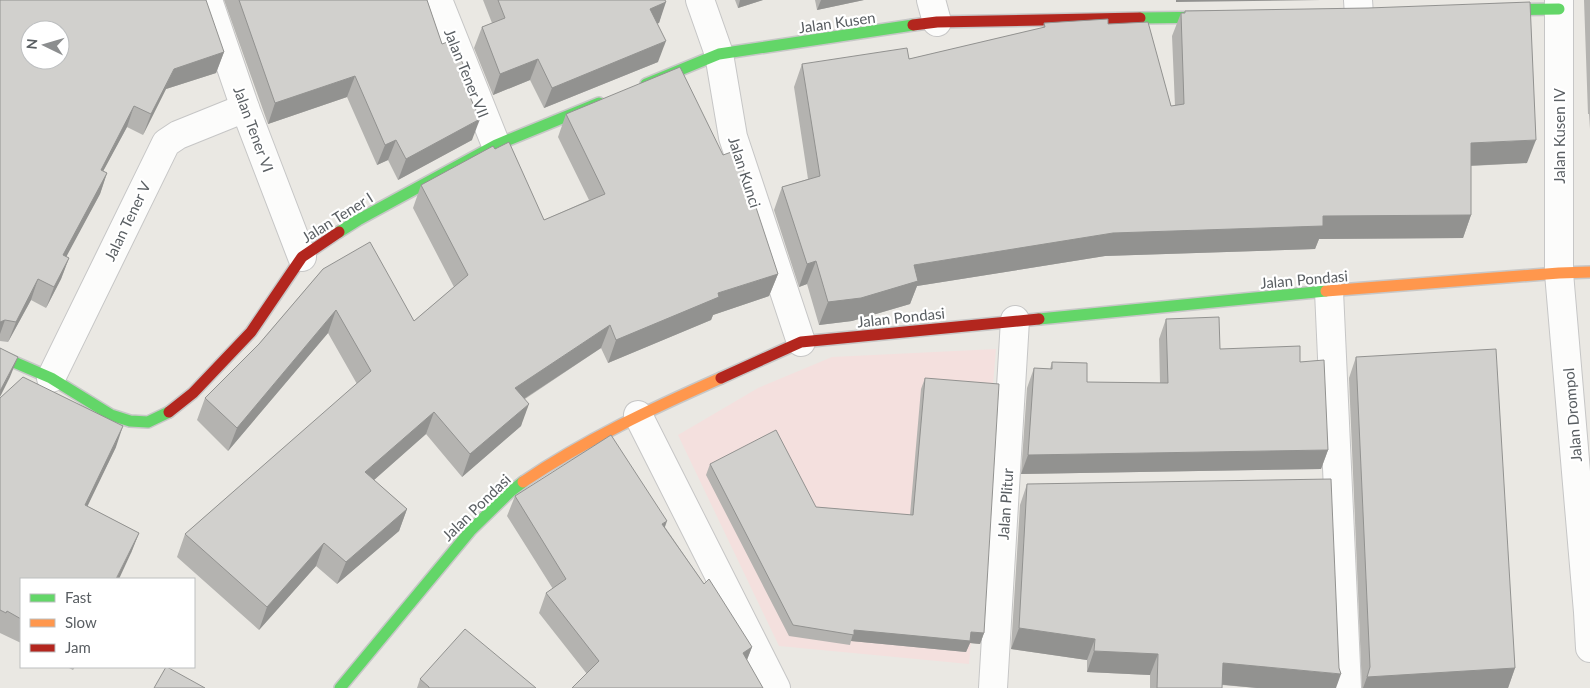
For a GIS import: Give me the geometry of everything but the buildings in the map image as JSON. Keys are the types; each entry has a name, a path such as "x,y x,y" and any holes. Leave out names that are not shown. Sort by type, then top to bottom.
{"street":[{"name":"Jalan Tener VI","path":"208,0 245,108 302,257"},
{"name":"Jalan Tener VII","path":"438,0 496,145"},
{"name":"Jalan Kunci","path":"700,0 719,54 732,137 801,342"},
{"path":"1482,10 1559,5"},
{"name":"Jalan Kusen IV","path":"1559,5 1559,273"},
{"name":"Jalan Kusen","path":"719,54 934,11 1153,9 1232,16"},
{"path":"633,90 719,54"},
{"name":"Jalan Tener I","path":"0,356 51,378 111,415 130,422 148,422 169,412 193,393 251,332 302,257 358,220 496,145 605,101"},
{"name":"Jalan Tener V","path":"51,378 166,143 178,135 245,108"},
{"name":"Jalan Pondasi","path":"340,688 471,530 511,491 550,464 638,414 801,342 1329,291 1590,272"},
{"name":"Jalan Drompol","path":"1559,273 1589,612 1590,648"},
{"path":"1329,291 1328,484 1347,688"},
{"name":"Jalan Plitur","path":"993,688 1015,490 1015,320"},
{"path":"638,414 776,688"}],"shaded area":[{"path":"996,349 969,664 779,646 678,435 758,388 832,357"}],"traffic: fast":[{"path":"1493,10 1559,9"},
{"path":"1140,18 1217,17"},
{"path":"646,84 719,54 913,25"},
{"path":"339,232 496,145 599,103"},
{"path":"1039,319 1326,291"},
{"path":"0,356 51,378 111,415 130,421 148,422 169,412"},
{"path":"340,688 471,530 511,491 523,482"}],"traffic: slow":[{"path":"1326,291 1590,272"},
{"path":"523,482 571,452 620,426 721,378"}],"traffic: jam":[{"path":"913,25 937,22 1140,18"},
{"path":"169,412 193,393 251,332 302,257 339,232"},
{"path":"721,378 801,342 1039,319"}]}
